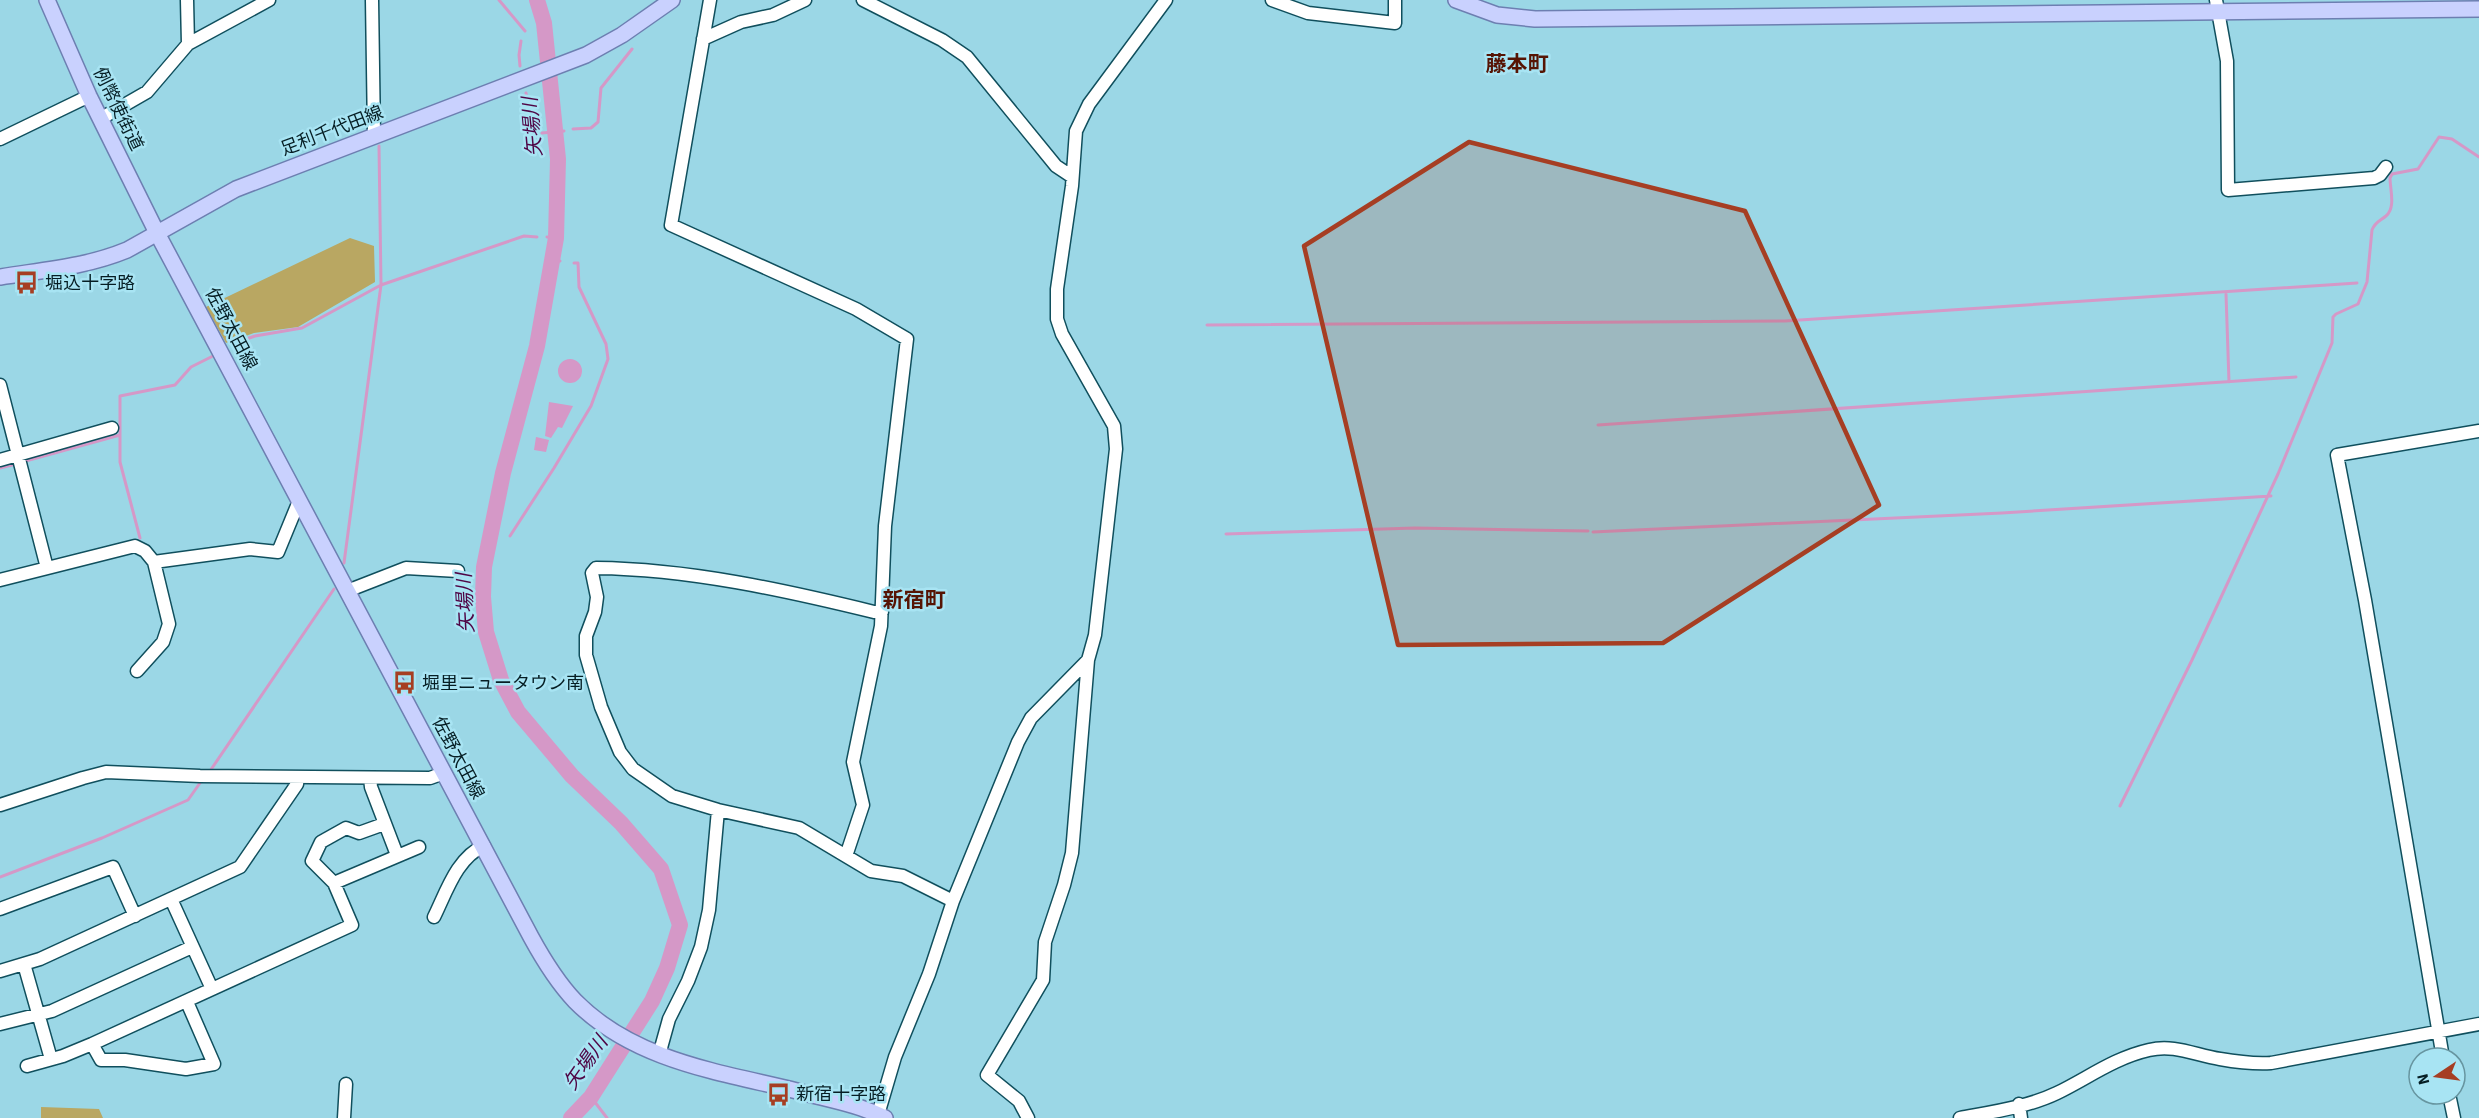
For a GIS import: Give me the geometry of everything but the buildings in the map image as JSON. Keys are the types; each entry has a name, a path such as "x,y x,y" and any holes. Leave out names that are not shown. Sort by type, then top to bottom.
{"main road":[{"name":"例幣使街道","path":"47,0 89,96 157,233"},
{"name":"足利千代田線","path":"0,277 97,261 127,249 236,189 532,76 608,43 672,0"},
{"path":"1456,0 1497,15 1534,19 2217,6 2478,6"},
{"name":"佐野太田線","path":"157,233 531,937 557,979 575,1001 617,1034 659,1055 840,1102 880,1117"}],"street":[{"path":"187,0 188,44"},
{"path":"100,119 147,92 188,44 269,0"},
{"path":"372,0 375,135"},
{"path":"710,0 671,225 856,309 907,339 885,526 882,612 871,680 853,762 863,805 846,856"},
{"path":"703,39 741,22 773,15 805,0"},
{"path":"863,0 942,40 967,57 1056,166 1071,176"},
{"path":"1028,1118 1019,1101 987,1075 1043,980 1045,942 1072,853 1089,660 1095,635 1116,449 1114,426 1062,334 1057,319 1057,289 1072,186 1076,131 1089,104 1167,0"},
{"path":"1272,0 1308,13 1395,23 1395,0"},
{"path":"2217,6 2227,61 2228,190 2374,178 2380,175 2386,167"},
{"path":"0,139 89,96"},
{"path":"0,385 46,567"},
{"path":"0,460 112,428"},
{"path":"2441,1046 2365,600 2337,455 2479,431"},
{"path":"153,562 250,549 278,552 299,501"},
{"path":"0,580 135,546 145,551 153,562 168,624 163,642 137,671"},
{"path":"347,591 406,568 458,571"},
{"path":"882,612 797,593 647,569 596,568 593,570 597,597 595,612 586,636 585,649 601,707 620,752 642,776 672,796 718,810 799,828 871,870 903,876 953,901"},
{"path":"880,1117 895,1057 929,974 953,901 1018,742 1030,718 1089,660"},
{"path":"0,806 105,772 298,778 430,778 444,773"},
{"path":"0,971 24,964 135,916 240,867 297,784 298,778"},
{"path":"370,778 371,788 397,855"},
{"path":"659,1055 669,1019 688,981 701,947 709,910 718,810"},
{"path":"27,1066 92,1044 352,925 334,883 312,861 321,842 346,828 359,833 384,824"},
{"path":"434,917 450,882 471,852 484,846"},
{"path":"334,883 419,847"},
{"path":"0,909 112,867 135,916"},
{"path":"171,900 212,989"},
{"path":"0,1024 52,1011 192,947"},
{"path":"24,964 51,1059"},
{"path":"92,1044 101,1060 125,1060 186,1069 214,1064 187,1002"},
{"path":"1960,1118 2042,1099 2105,1065 2150,1050 2174,1047 2220,1059 2263,1063 2479,1024"},
{"path":"344,1118 346,1084"},
{"path":"2019,1104 2021,1118"}],"highlighted area":[{"path":"1469,142 1745,211 1879,505 1663,643 1398,645 1304,246"}],"shaded area":[{"path":"350,238 374,246 375,282 298,327 254,333 226,343 206,307"},
{"path":"570,359 579,362 582,371 579,380 570,383 561,380 558,371 561,362"},
{"path":"549,402 573,406 562,428 558,427 551,438 545,436"},
{"path":"536,437 549,440 546,452 534,450"},
{"path":"41,1107 99,1109 103,1118 41,1118"}],"waterway":[{"path":"499,0 525,31"},
{"name":"矢場川","path":"537,0 544,23 558,159 556,238 537,346 503,473 484,567 483,597 486,632 501,680 518,712 572,776 621,823 661,869 680,925 667,968 652,1001 591,1097 571,1118"},
{"path":"520,66 521,41"},
{"path":"573,129 591,128 598,122 601,88 632,49"},
{"path":"526,93 531,114 531,133"},
{"name":"矢場川","path":"542,133 564,131"},
{"path":"2120,806 2192,660 2278,474 2332,343 2333,317 2358,304 2367,282 2372,230 2391,208 2390,178 2392,174 2418,169 2439,137 2452,139 2479,157"},
{"path":"344,563 381,285 379,146"},
{"path":"232,344 255,336 302,328 381,285 524,236 537,237"},
{"path":"547,237 556,238"},
{"name":"矢場川","path":"552,260 560,261"},
{"path":"510,536 591,406 608,359 606,344 579,287 578,263 574,263"},
{"path":"1207,325 1785,321 2357,283"},
{"path":"2226,294 2229,382"},
{"path":"140,538 120,462 120,396 175,385 191,367 213,356"},
{"path":"1598,425 2296,377"},
{"path":"22,462 120,435"},
{"path":"0,468 16,464"},
{"path":"1593,532 2002,513 2271,496"},
{"path":"1226,534 1415,528 1588,531"},
{"path":"210,771 334,589"},
{"path":"0,877 102,838 188,800 200,783"},
{"path":"591,1097 607,1118"}],"place":[{"name":"堀込十字路","path":"27,283"},
{"name":"堀里ニュータウン南","path":"404,683"},
{"name":"新宿十字路","path":"778,1094"}],"district":[{"name":"藤本町","path":"1517,64"},
{"name":"新宿町","path":"914,600"}]}
